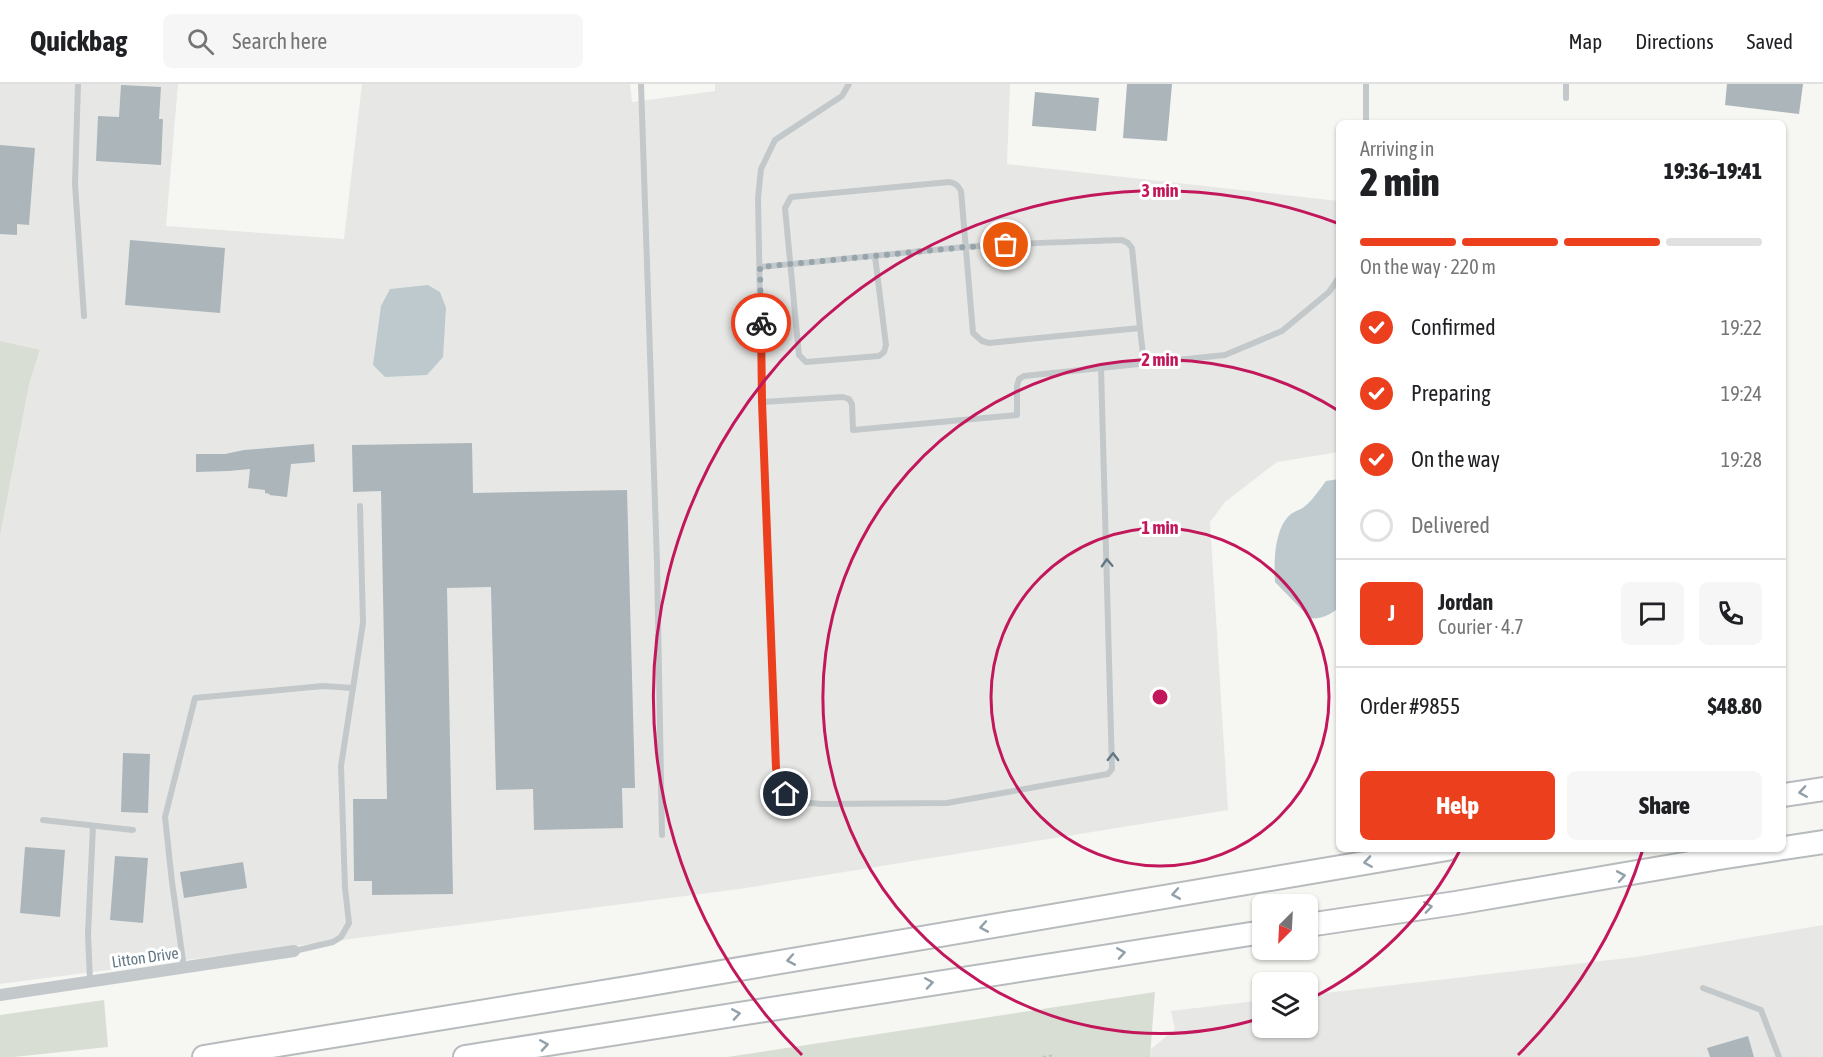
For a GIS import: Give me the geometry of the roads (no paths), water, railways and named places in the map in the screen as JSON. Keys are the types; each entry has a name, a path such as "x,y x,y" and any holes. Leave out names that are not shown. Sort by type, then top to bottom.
{"highway":[{"path":"1786,795 1823,789"},
{"path":"1786,848 1823,842"},
{"path":"204,1057 1429,852"},
{"path":"1318,924 1760,852"},
{"path":"465,1057 1252,934"}],"street":[{"name":"Litton Drive","path":"0,996 294,951"}],"lane":[{"path":"78,84 75,184 84,316"},
{"path":"641,84 657,563 662,836"},
{"path":"849,84 842,96 775,140 761,169 758,198 762,402 776,768 779,782 786,794 797,802 822,804 947,803 1108,774 1112,769 1101,368"},
{"path":"1366,84 1366,120"},
{"path":"1566,84 1566,98"},
{"path":"874,256 886,345 884,352 879,356 806,362 802,360 799,355 785,208 791,197 866,189 955,183 961,191 973,333 982,341 989,343 1140,328"},
{"path":"760,267 966,247 1122,240 1132,248 1144,363"},
{"path":"762,402 843,397 849,399 852,404 853,430 1017,415 1017,386 1019,379 1024,376 1225,355 1282,331 1329,292 1336,282"},
{"path":"294,951 333,942 345,931 349,923 345,888 341,766 363,622 360,506"},
{"path":"184,968 165,817 195,698 322,686 353,688"},
{"path":"43,820 134,830"},
{"path":"90,981 88,934 93,826"},
{"path":"1703,988 1761,1010 1779,1057"}]}
